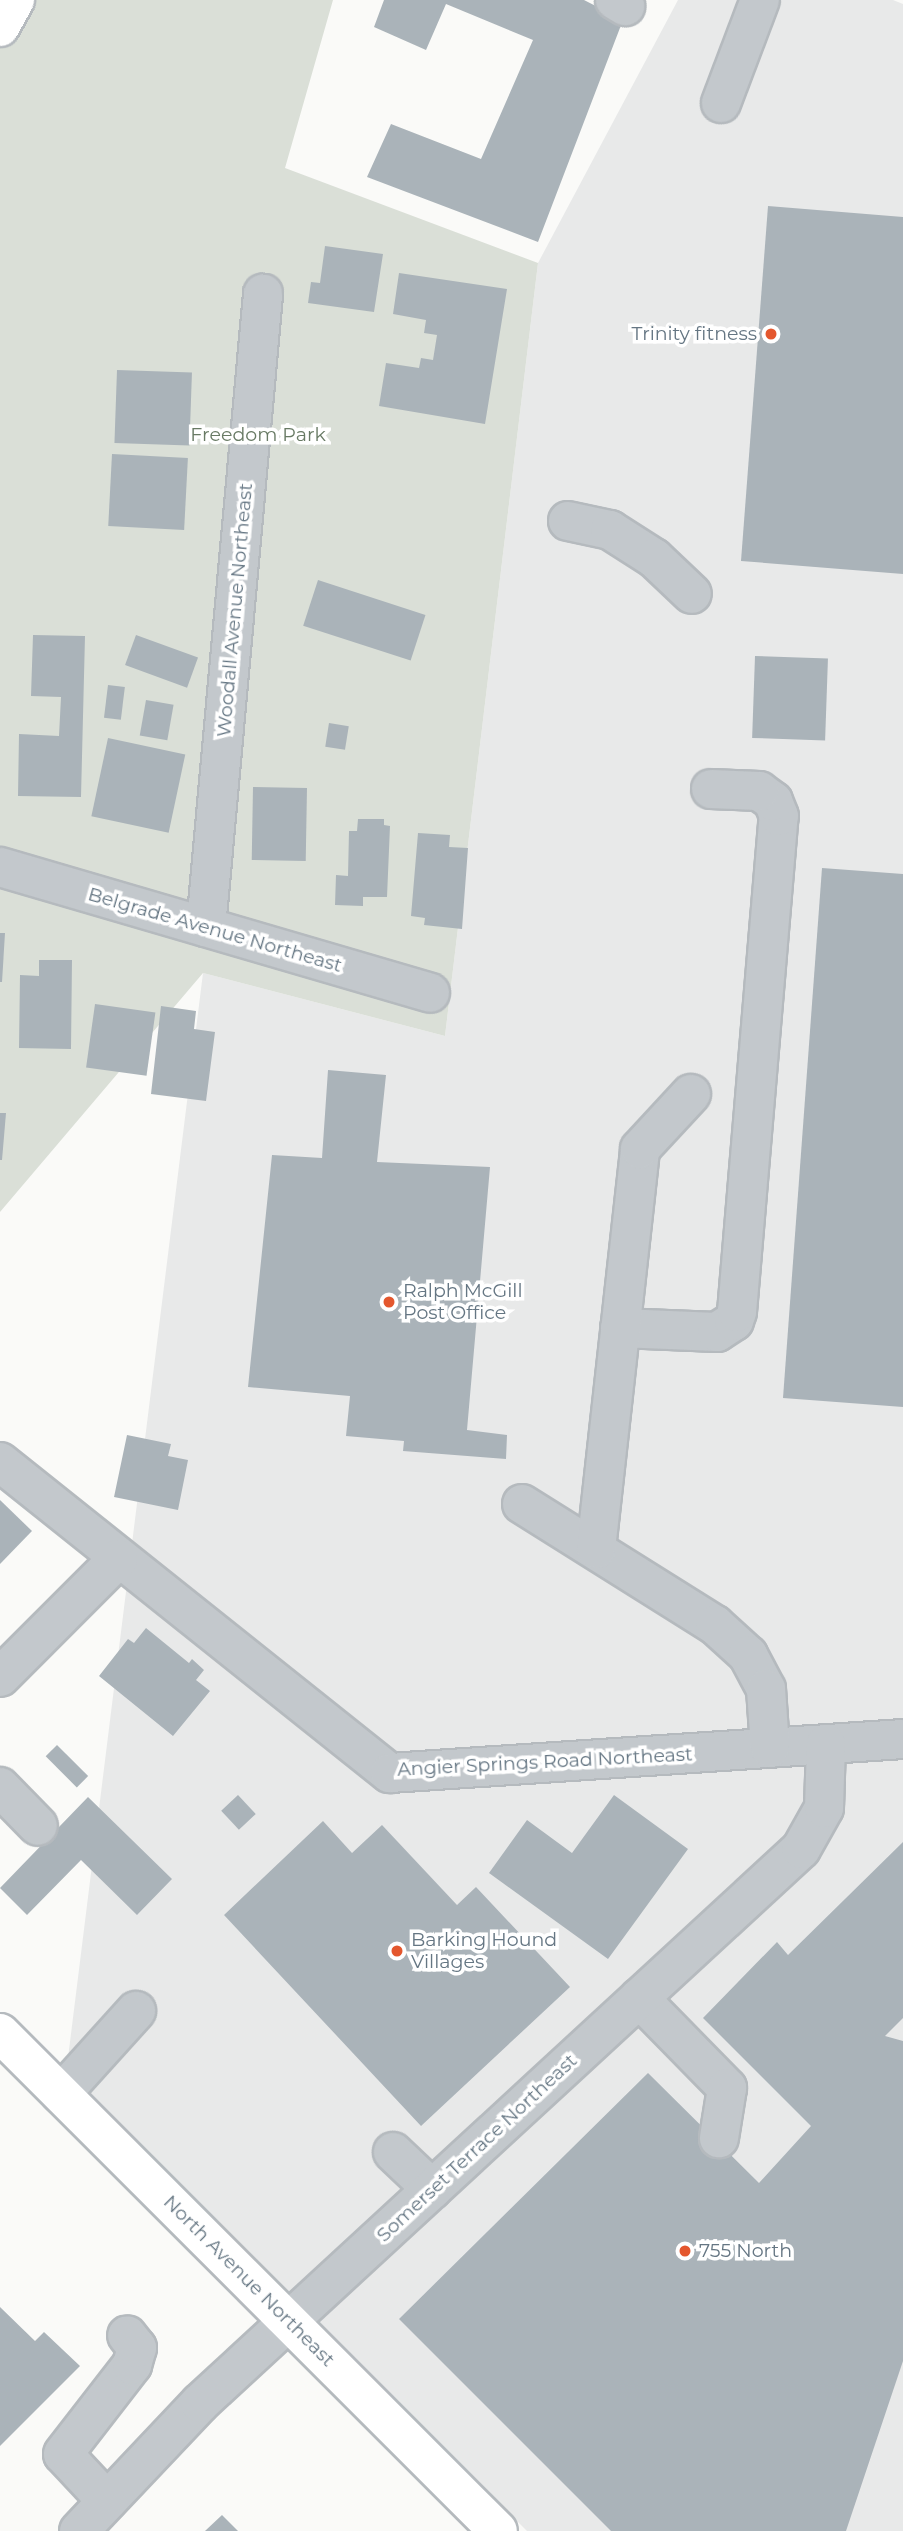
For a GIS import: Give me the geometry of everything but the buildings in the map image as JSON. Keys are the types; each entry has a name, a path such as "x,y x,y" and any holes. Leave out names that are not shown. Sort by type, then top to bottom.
{"main road":[{"path":"0,27 15,0"},
{"name":"North Avenue Northeast","path":"0,2033 498,2531"}],"street":[{"path":"721,103 760,0"},
{"name":"Woodall Avenue Northeast","path":"206,927 263,294"},
{"path":"568,521 610,530 654,558 692,594"},
{"path":"620,1328 717,1332 734,1321 737,1312 779,816 773,801 760,791 711,789"},
{"name":"Belgrade Avenue Northeast","path":"0,867 430,993"},
{"path":"596,1549 640,1149 691,1094"},
{"name":"Angier Springs Road Northeast","path":"0,1462 118,1559 390,1773 903,1739"},
{"path":"522,1504 715,1625 748,1655 766,1689 769,1748"},
{"path":"0,1677 118,1559"},
{"name":"Somerset Terrace Northeast","path":"79,2531 200,2403 801,1849 824,1808 826,1744"},
{"path":"0,1787 38,1826"},
{"path":"639,1998 727,2088 719,2138"},
{"path":"61,2094 135,2011"},
{"path":"393,2152 432,2189"},
{"path":"107,2501 63,2454 132,2365 137,2348 127,2335"}],"shaded area":[{"path":"678,0 893,0 903,4 903,2531 527,2531 311,2316 64,2090 203,973 445,1036 538,263"}],"green space":[{"name":"Freedom Park","path":"0,0 333,0 285,168 538,263 445,1036 203,973 0,1212"}],"place":[{"name":"Trinity fitness","path":"771,334"},
{"name":"Ralph McGill Post Office","path":"389,1302"},
{"name":"Barking Hound Villages","path":"397,1951"},
{"name":"755 North","path":"685,2251"}]}
